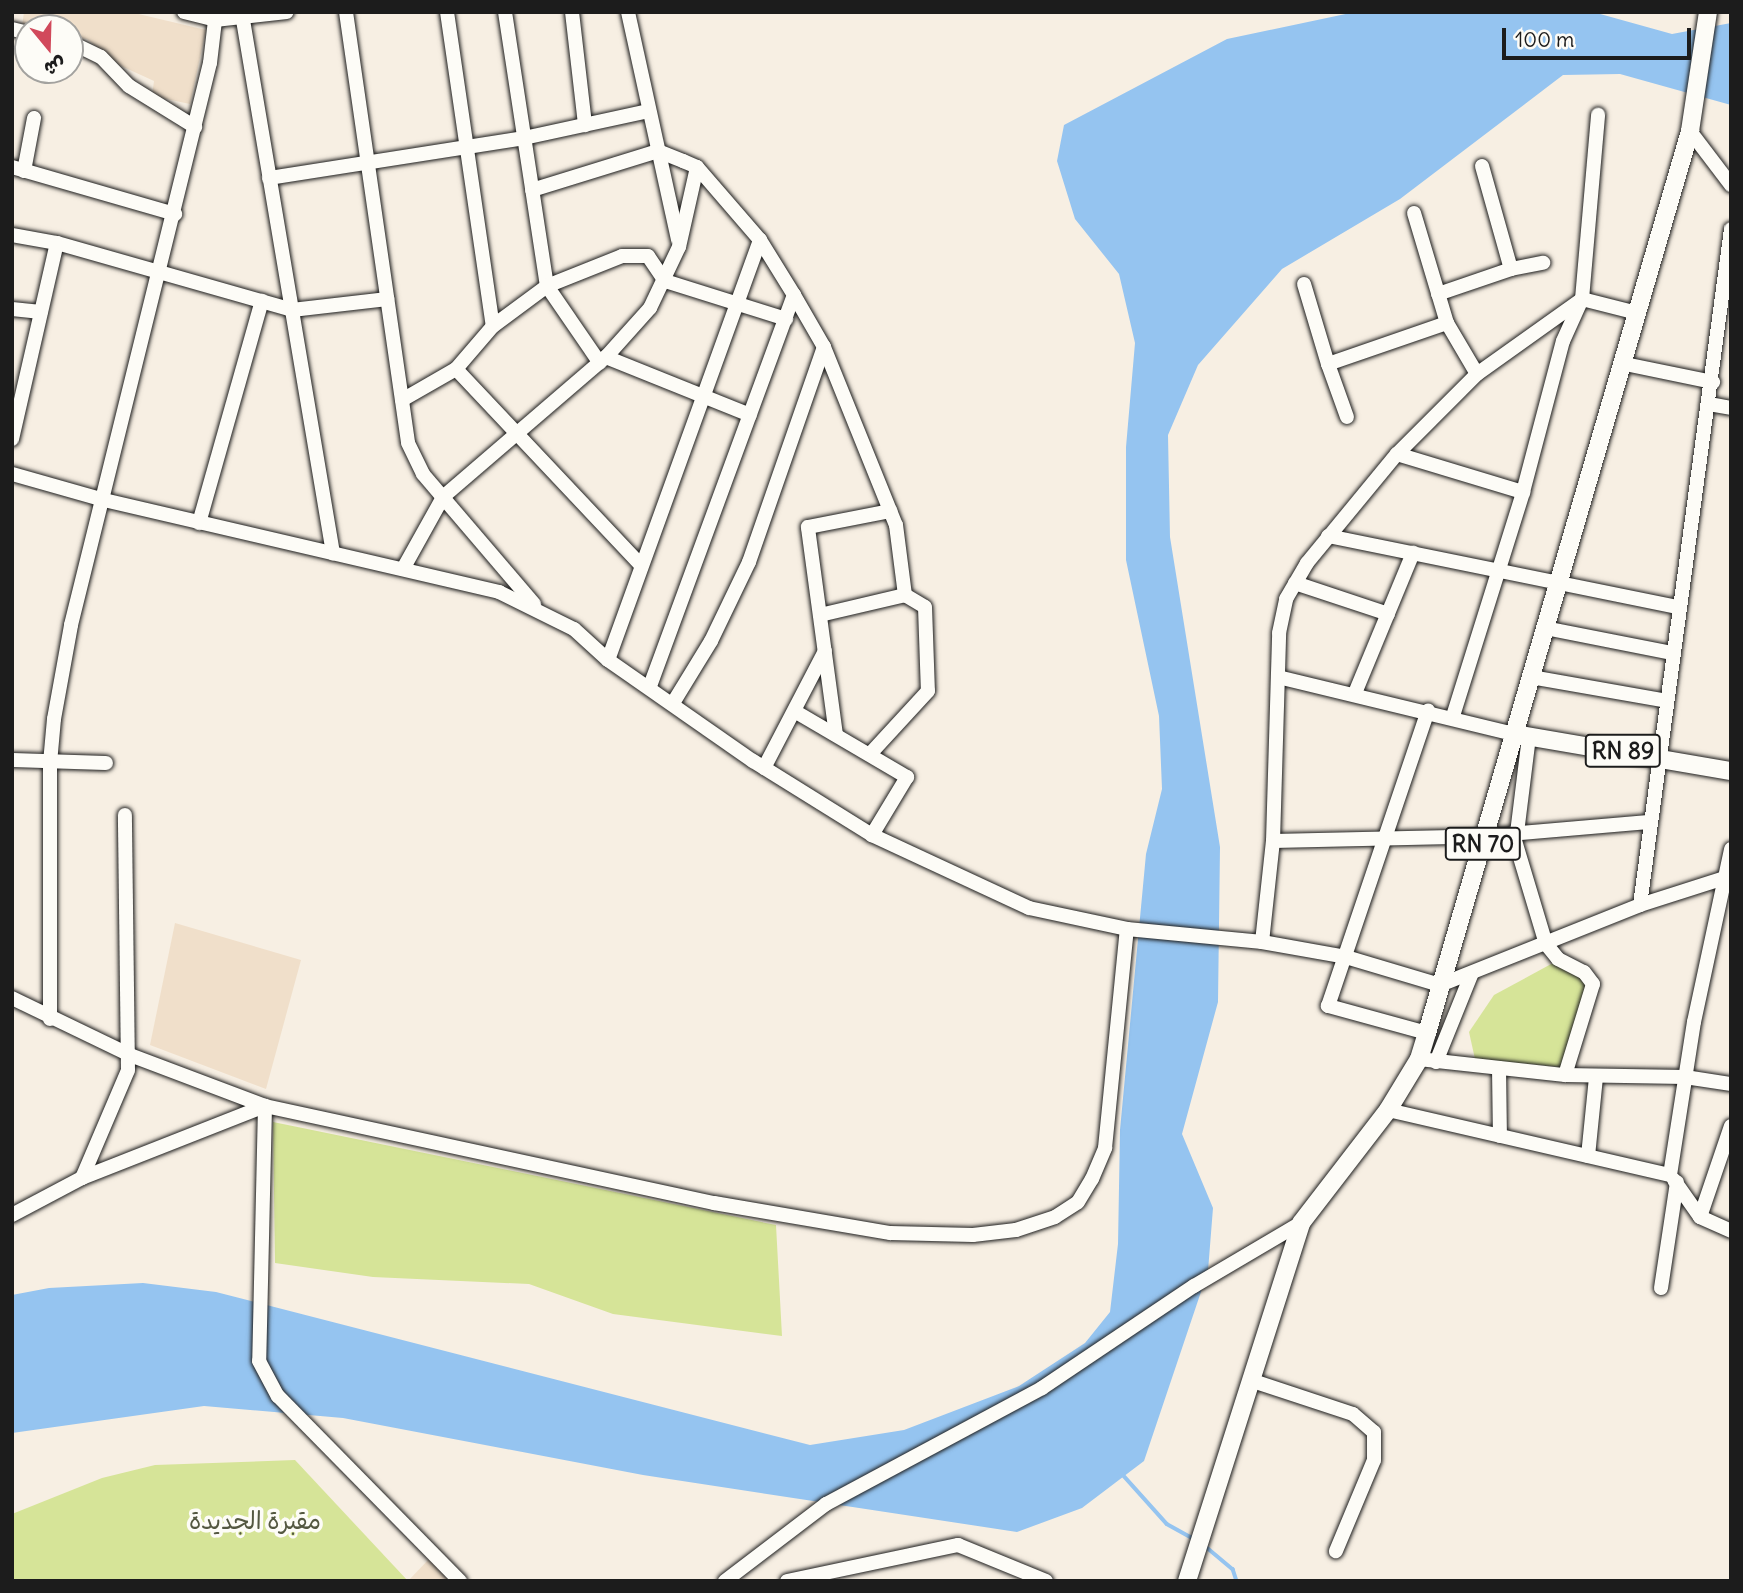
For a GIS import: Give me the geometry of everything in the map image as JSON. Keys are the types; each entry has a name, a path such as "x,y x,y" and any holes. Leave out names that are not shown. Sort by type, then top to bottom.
{"main road":[{"name":"RN 70","path":"1188,1575 1301,1223 1427,1061 1427,1033 1440,985 1486,836 1522,736 1531,677 1625,363 1636,313 1691,126 1708,16"},
{"name":"RN 89","path":"1522,736 1731,771"}],"street":[{"path":"184,12 243,20 287,12"},
{"path":"346,12 408,443 423,474 537,608"},
{"path":"447,12 493,326"},
{"path":"505,12 547,286 603,360 750,415"},
{"path":"572,12 585,125"},
{"path":"628,12 680,247"},
{"path":"50,1018 50,763 71,625 162,272 195,127 216,16"},
{"path":"243,20 333,553"},
{"path":"84,49 101,57 129,86 195,127"},
{"path":"269,178 524,138 649,111"},
{"path":"1453,716 1523,492 1563,341 1582,299 1598,114"},
{"path":"34,118 18,169 175,214"},
{"path":"1691,126 1731,185"},
{"path":"533,190 658,151 697,167 760,240 824,347 890,512 905,595"},
{"path":"1482,166 1511,269"},
{"path":"403,569 443,497 603,360 650,308 666,281 680,247 697,167"},
{"path":"1414,213 1447,323 1477,374"},
{"path":"1640,905 1648,822 1713,382 1731,229"},
{"path":"12,234 57,243 292,310 387,299"},
{"path":"608,660 640,565 705,400 760,240"},
{"path":"12,439 57,243"},
{"path":"402,400 456,369 493,326 547,286 622,256 648,256 666,281 786,319"},
{"path":"1438,295 1511,269 1543,263"},
{"path":"1304,284 1347,417"},
{"path":"650,686 794,296"},
{"path":"1582,299 1636,313"},
{"path":"1262,942 1273,841 1279,632 1286,599 1328,536 1397,454 1477,374 1582,299"},
{"path":"199,523 262,301"},
{"path":"12,309 41,312"},
{"path":"1328,364 1447,323"},
{"path":"673,703 711,641 748,562 824,347"},
{"path":"1625,363 1713,382"},
{"path":"456,369 519,431 640,565"},
{"path":"1709,404 1731,408"},
{"path":"1397,454 1523,492"},
{"path":"12,474 104,500 499,592 537,608 574,629 608,660 650,686 764,768 873,835 1029,908 1131,929 1262,942 1346,957 1440,985 1640,905 1728,877"},
{"path":"836,735 808,527 890,512"},
{"path":"1328,536 1678,607"},
{"path":"1354,694 1413,552"},
{"path":"1295,583 1388,614"},
{"path":"820,615 905,595 925,607 928,691 870,754"},
{"path":"1545,628 1672,653"},
{"path":"764,768 796,712 825,651"},
{"path":"1278,677 1428,709 1522,736 1515,834 1546,944 1558,959 1584,972 1593,984 1565,1075"},
{"path":"1531,677 1667,701"},
{"path":"1427,1033 1328,1006 1428,709"},
{"path":"796,712 907,778 873,835"},
{"path":"12,760 106,763"},
{"path":"82,1178 128,1070 130,1055 125,815"},
{"path":"1273,841 1486,836 1648,822"},
{"path":"1661,1288 1685,1077 1728,877 1731,849"},
{"path":"12,998 130,1055 265,1106 714,1203 890,1233 972,1235 1016,1230 1055,1217 1078,1202 1105,1148 1131,929"},
{"path":"1472,974 1427,1061 1565,1075 1685,1077 1731,1084"},
{"path":"1499,1068 1500,1136"},
{"path":"1588,1156 1596,1077"},
{"path":"12,1215 82,1178 265,1106"},
{"path":"265,1106 259,1361 278,1396 460,1581"},
{"path":"1388,1110 1588,1156 1673,1179 1700,1217 1731,1231"},
{"path":"1700,1217 1731,1126"},
{"path":"725,1581 826,1504 1042,1388 1194,1286 1301,1223"},
{"path":"1250,1380 1353,1414 1374,1432 1374,1460 1336,1550"},
{"path":"787,1581 958,1545 1046,1581"}],"shaded area":[{"path":"130,12 206,30 190,104 152,96 154,81 119,65 84,38 84,14 24,14"},
{"path":"175,923 301,960 266,1089 150,1045"},
{"path":"430,1558 452,1581 408,1581"}],"green space":[{"path":"1553,963 1585,977 1590,988 1561,1067 1475,1059 1469,1032 1494,995"},
{"path":"273,1122 776,1225 782,1336 613,1314 529,1284 373,1277 275,1263"},
{"name":"مقبرة الجديدة","path":"295,1460 408,1581 12,1581 12,1514 102,1478 155,1465"}],"water":[{"path":"1355,12 1593,12 1672,34 1731,23 1731,105 1620,74 1563,75 1400,199 1282,269 1198,365 1168,435 1170,537 1220,847 1218,1002 1182,1134 1213,1208 1208,1271 1144,1461 1082,1508 1017,1532 643,1475 343,1418 204,1406 12,1433 12,1295 49,1288 143,1283 216,1292 810,1445 904,1430 1019,1386 1085,1343 1110,1312 1118,1244 1120,1130 1146,854 1162,789 1159,716 1126,560 1126,447 1135,343 1119,274 1075,219 1057,161 1064,125 1227,39"}],"waterway":[{"path":"1124,1476 1167,1524 1194,1539"},
{"path":"1204,1545 1233,1569 1237,1581"}]}
